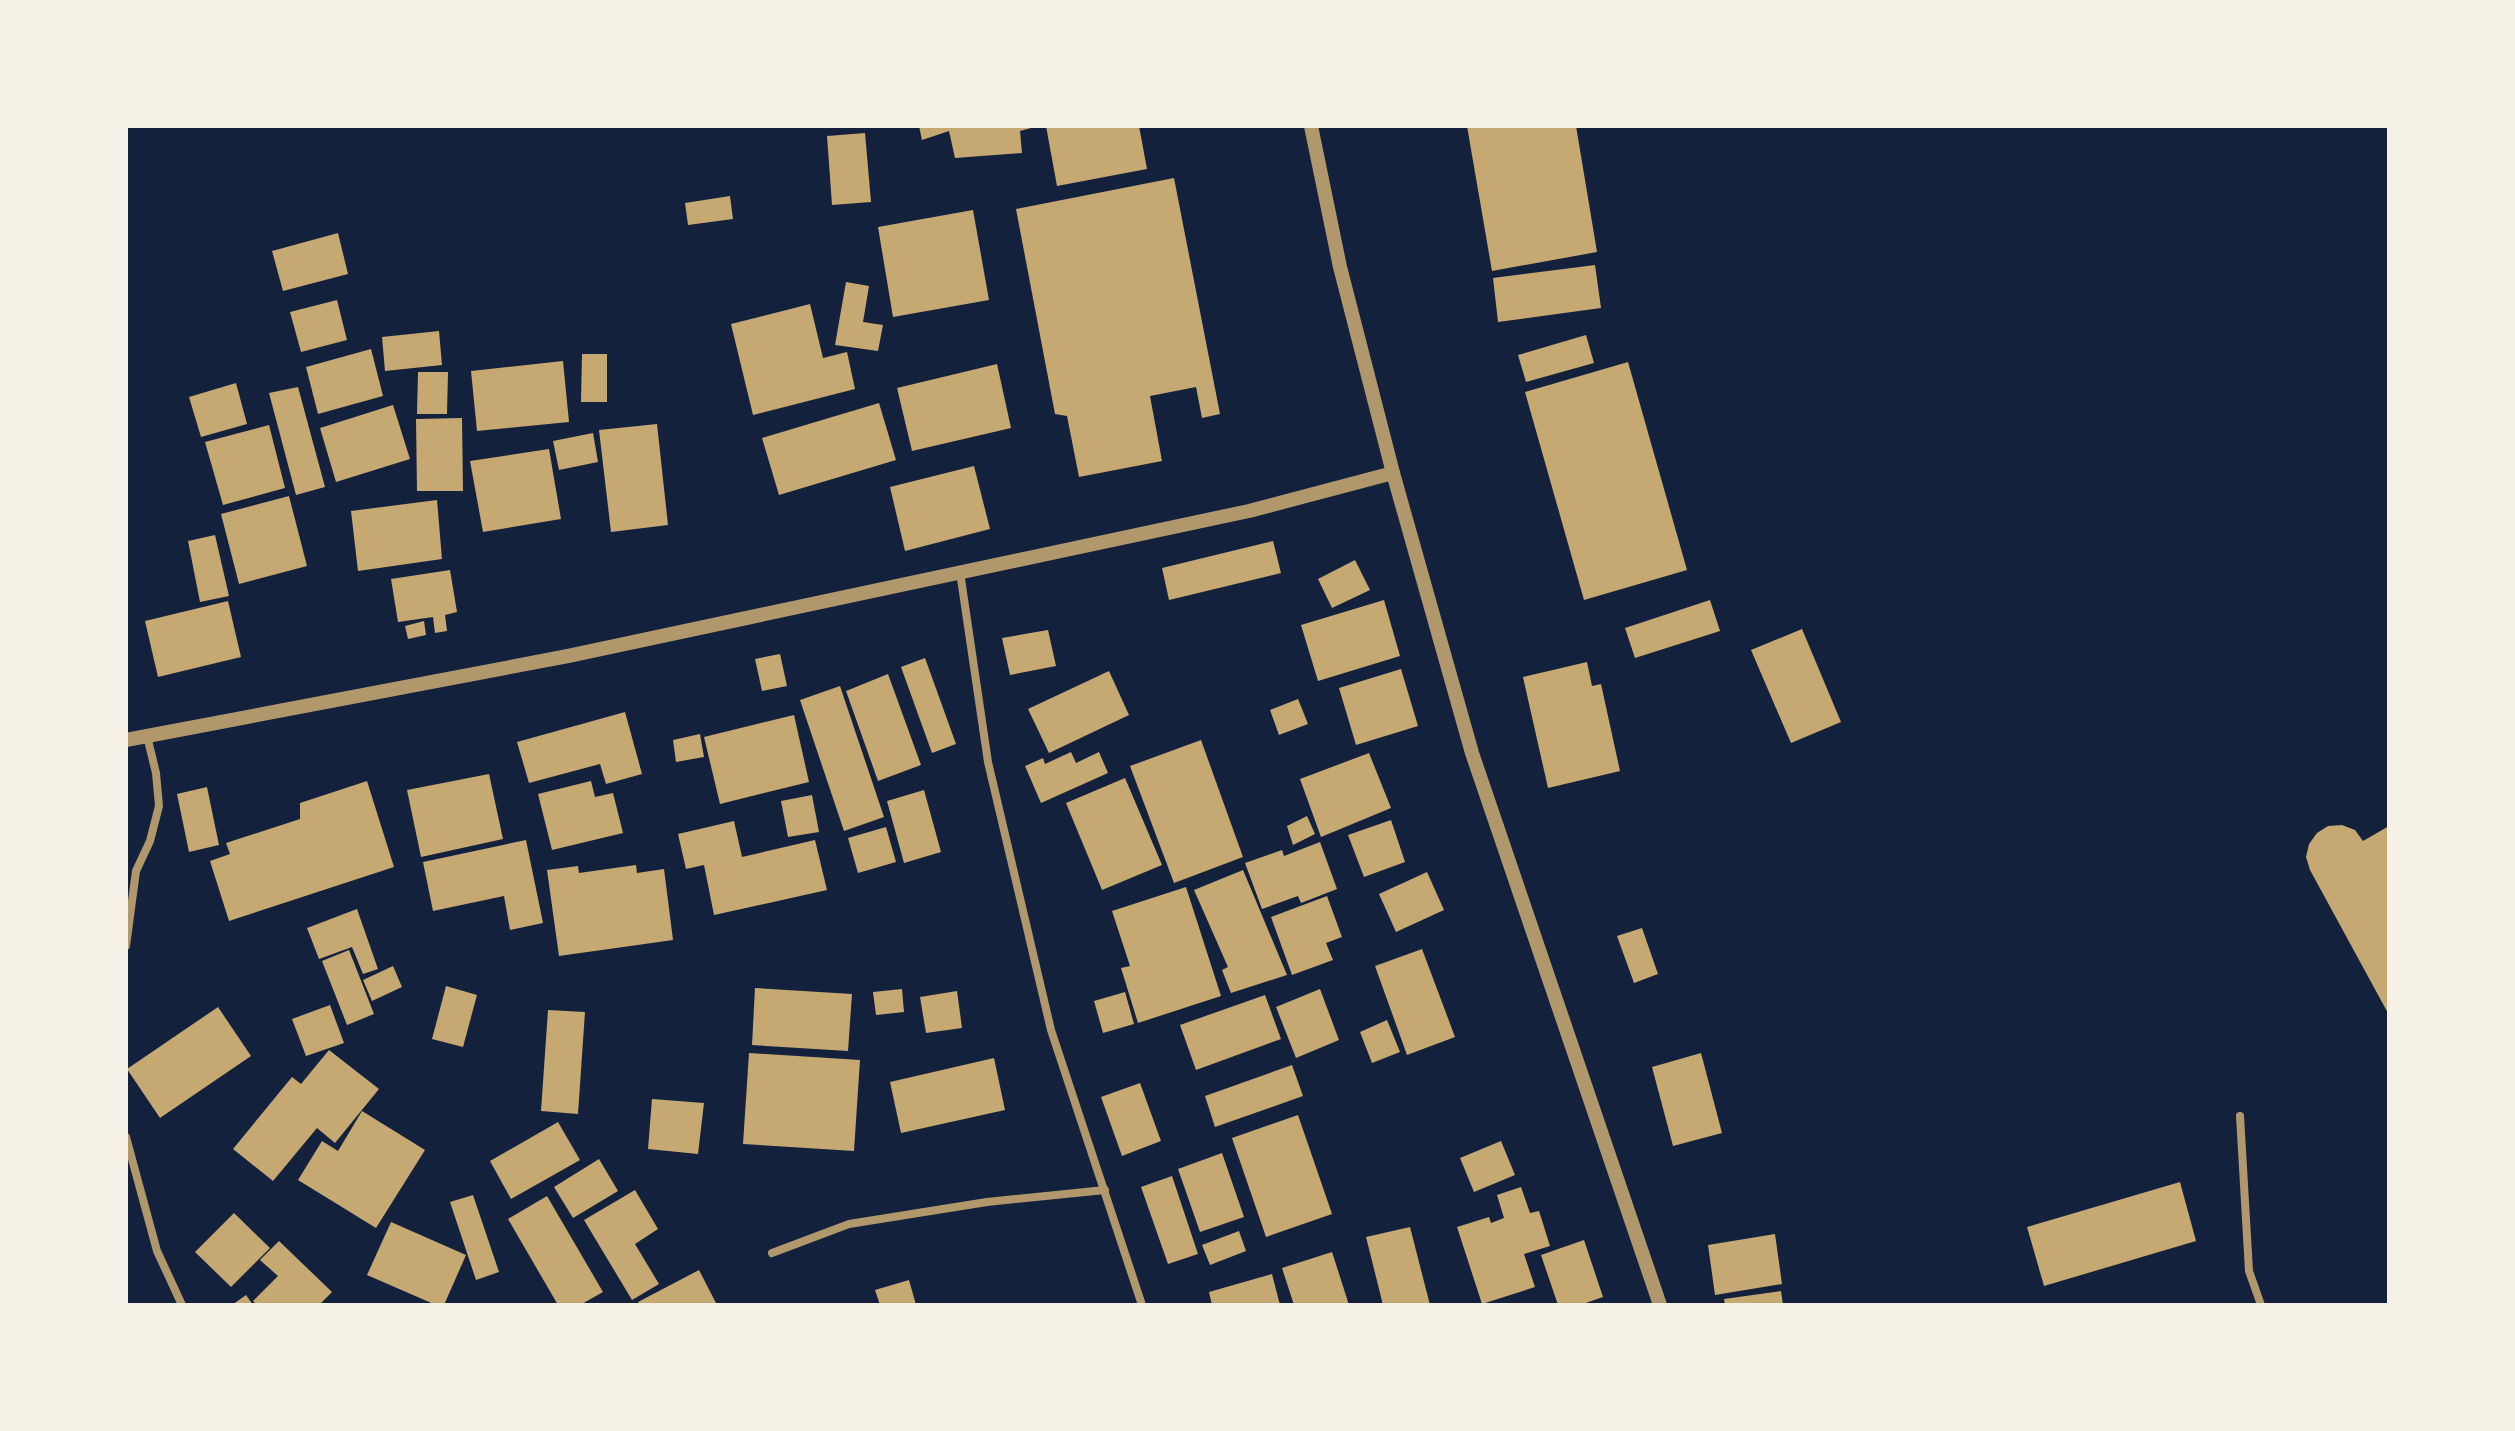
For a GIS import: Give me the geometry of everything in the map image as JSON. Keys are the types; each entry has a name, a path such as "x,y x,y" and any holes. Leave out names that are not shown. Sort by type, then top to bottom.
{"street":[{"path":"1311,126 1340,267 1393,473 1472,753 1660,1305"},
{"path":"126,740 568,656 1249,511 1393,473"},
{"path":"960,572 988,762 1047,1015 1142,1305"},
{"path":"126,946 136,871 150,841 159,806 156,773 147,736"},
{"path":"2240,1116 2249,1271 2261,1305"},
{"path":"126,1137 157,1251 182,1305"},
{"path":"772,1253 849,1224 987,1202 1105,1190"}],"building":[{"path":"919,126 1035,127 1020,131 1022,153 955,158 949,131 922,140"},
{"path":"1046,126 1139,126 1147,169 1057,186"},
{"path":"1467,126 1576,126 1597,252 1492,271"},
{"path":"865,133 871,202 832,205 827,136"},
{"path":"1174,178 1220,414 1202,418 1196,387 1150,396 1162,461 1079,477 1067,416 1055,414 1016,209"},
{"path":"730,196 733,219 688,225 685,203"},
{"path":"973,210 989,300 893,317 878,227"},
{"path":"338,233 348,274 283,291 272,251"},
{"path":"1595,265 1601,308 1498,322 1493,278"},
{"path":"846,282 869,286 863,322 883,325 878,351 835,345"},
{"path":"337,300 347,340 301,352 290,312"},
{"path":"810,304 823,358 847,352 855,389 753,415 731,324"},
{"path":"439,331 442,365 385,371 382,337"},
{"path":"1586,335 1594,363 1526,382 1518,355"},
{"path":"371,349 383,396 318,414 306,367"},
{"path":"582,354 607,354 607,402 581,402"},
{"path":"563,361 569,422 477,431 471,371"},
{"path":"1628,362 1687,570 1584,600 1525,392"},
{"path":"997,364 1011,428 912,451 897,388"},
{"path":"418,372 448,372 447,414 417,414"},
{"path":"236,383 247,424 201,437 189,397"},
{"path":"298,387 325,487 296,495 269,393"},
{"path":"879,403 896,460 779,495 762,438"},
{"path":"393,405 410,459 336,482 320,428"},
{"path":"462,418 463,491 417,491 416,419"},
{"path":"657,424 668,525 611,532 599,430"},
{"path":"269,425 285,488 223,505 205,442"},
{"path":"593,433 598,462 559,470 553,441"},
{"path":"549,449 561,519 483,532 470,461"},
{"path":"974,466 990,529 905,551 890,487"},
{"path":"289,496 307,566 239,584 221,514"},
{"path":"437,500 442,559 358,571 351,511"},
{"path":"215,535 229,596 200,602 188,541"},
{"path":"1273,541 1281,573 1169,600 1162,568"},
{"path":"1355,560 1370,590 1332,608 1318,579"},
{"path":"450,570 457,612 445,615 447,631 435,633 433,617 398,622 391,579"},
{"path":"1384,600 1400,656 1318,681 1301,625"},
{"path":"1710,600 1720,631 1635,658 1625,628"},
{"path":"228,601 241,657 158,677 145,621"},
{"path":"424,621 426,635 408,639 405,626"},
{"path":"1802,629 1841,722 1791,743 1751,650"},
{"path":"1048,630 1056,666 1010,675 1002,638"},
{"path":"780,654 787,686 762,691 755,659"},
{"path":"925,658 956,744 932,753 901,667"},
{"path":"1587,662 1592,686 1601,684 1620,771 1548,788 1523,677"},
{"path":"1401,669 1418,726 1356,745 1339,688"},
{"path":"1109,671 1129,715 1049,753 1028,709"},
{"path":"888,674 921,765 878,781 846,691"},
{"path":"840,686 884,817 844,831 800,700"},
{"path":"1298,699 1308,724 1279,735 1270,710"},
{"path":"625,712 642,774 606,784 600,764 529,783 517,742"},
{"path":"794,715 809,782 720,804 704,737"},
{"path":"700,734 704,757 676,762 673,740"},
{"path":"1201,740 1243,857 1174,883 1130,766"},
{"path":"1071,752 1076,763 1099,752 1108,773 1041,803 1025,766 1043,758 1045,764"},
{"path":"1369,753 1391,808 1321,837 1300,779"},
{"path":"489,774 503,839 421,857 407,790"},
{"path":"1125,778 1162,865 1102,890 1066,803"},
{"path":"367,781 394,867 229,921 210,861 230,854 226,843 300,819 300,803"},
{"path":"591,781 595,797 613,793 623,833 552,850 538,794"},
{"path":"207,787 219,845 189,852 177,794"},
{"path":"924,790 941,852 904,863 887,801"},
{"path":"812,795 819,832 788,837 781,801"},
{"path":"1307,816 1315,834 1293,845 1287,826"},
{"path":"1391,820 1405,862 1364,877 1348,835"},
{"path":"734,821 742,857 815,840 827,890 714,915 704,865 686,869 678,834"},
{"path":"2342,825 2355,830 2363,841 2389,826 2389,1015 2310,870 2306,857 2309,844 2317,833 2328,826"},
{"path":"886,827 896,862 858,873 848,838"},
{"path":"526,840 543,923 510,930 504,896 433,911 423,862"},
{"path":"1320,842 1337,889 1301,903 1298,896 1262,909 1245,863 1282,850 1284,856"},
{"path":"636,865 637,873 664,869 673,940 559,956 547,870 578,866 579,873"},
{"path":"1243,870 1287,975 1231,993 1222,970 1228,967 1194,890"},
{"path":"1427,872 1444,910 1396,932 1379,894"},
{"path":"1186,887 1221,996 1138,1023 1121,968 1130,966 1112,911"},
{"path":"1327,896 1342,937 1326,943 1333,960 1292,975 1271,917"},
{"path":"357,909 378,969 363,974 352,947 319,959 307,928"},
{"path":"1642,928 1658,974 1634,983 1617,936"},
{"path":"1422,949 1455,1037 1407,1055 1375,966"},
{"path":"349,950 374,1014 347,1025 322,961"},
{"path":"393,966 402,987 372,1001 363,980"},
{"path":"446,986 477,995 463,1047 432,1039"},
{"path":"755,988 852,994 848,1051 752,1045"},
{"path":"902,989 904,1012 876,1015 873,992"},
{"path":"1320,989 1339,1040 1296,1058 1276,1007"},
{"path":"957,991 962,1028 926,1033 920,997"},
{"path":"1125,992 1134,1024 1103,1033 1094,1001"},
{"path":"1265,995 1281,1039 1196,1070 1180,1025"},
{"path":"330,1005 344,1043 306,1056 292,1019"},
{"path":"218,1007 251,1056 160,1118 127,1069"},
{"path":"548,1010 585,1012 578,1114 541,1111"},
{"path":"1387,1020 1400,1052 1372,1063 1360,1032"},
{"path":"329,1050 379,1089 335,1143 317,1128 273,1181 233,1149 292,1077 301,1084"},
{"path":"749,1053 860,1060 854,1151 743,1144"},
{"path":"1701,1053 1722,1133 1673,1146 1652,1067"},
{"path":"994,1058 1005,1110 901,1133 890,1082"},
{"path":"1292,1065 1303,1096 1215,1127 1205,1096"},
{"path":"1140,1083 1161,1141 1122,1156 1101,1097"},
{"path":"652,1099 704,1103 698,1154 648,1149"},
{"path":"362,1111 425,1150 376,1228 298,1180 322,1141 338,1151"},
{"path":"1298,1115 1332,1214 1266,1237 1232,1138"},
{"path":"558,1122 580,1160 511,1199 490,1161"},
{"path":"1501,1141 1515,1175 1474,1192 1460,1158"},
{"path":"1222,1153 1244,1217 1200,1232 1178,1169"},
{"path":"599,1159 618,1191 573,1218 554,1187"},
{"path":"1172,1176 1198,1254 1168,1264 1141,1187"},
{"path":"2180,1182 2196,1241 2044,1286 2027,1227"},
{"path":"1521,1187 1530,1213 1539,1211 1550,1246 1524,1254 1535,1287 1482,1304 1457,1227 1489,1217 1491,1223 1504,1218 1497,1195"},
{"path":"635,1190 658,1229 635,1244 659,1284 632,1300 584,1220"},
{"path":"473,1195 499,1272 476,1280 450,1202"},
{"path":"547,1196 603,1292 580,1305 558,1305 508,1219"},
{"path":"234,1213 270,1248 231,1287 195,1252"},
{"path":"391,1222 466,1255 444,1305 436,1305 367,1275"},
{"path":"1410,1227 1430,1305 1383,1305 1366,1237"},
{"path":"1239,1231 1246,1251 1210,1265 1202,1245"},
{"path":"1775,1234 1782,1284 1715,1295 1708,1245"},
{"path":"1584,1240 1603,1297 1580,1305 1558,1305 1541,1255"},
{"path":"279,1241 332,1292 319,1305 257,1305 253,1301 278,1276 260,1260"},
{"path":"1332,1252 1349,1305 1294,1305 1282,1268"},
{"path":"699,1270 717,1305 640,1305 638,1302"},
{"path":"1272,1274 1280,1305 1212,1305 1209,1292"},
{"path":"909,1280 916,1305 880,1305 875,1290"},
{"path":"1781,1291 1783,1305 1725,1305 1724,1299"},
{"path":"246,1295 253,1305 232,1305"}]}
